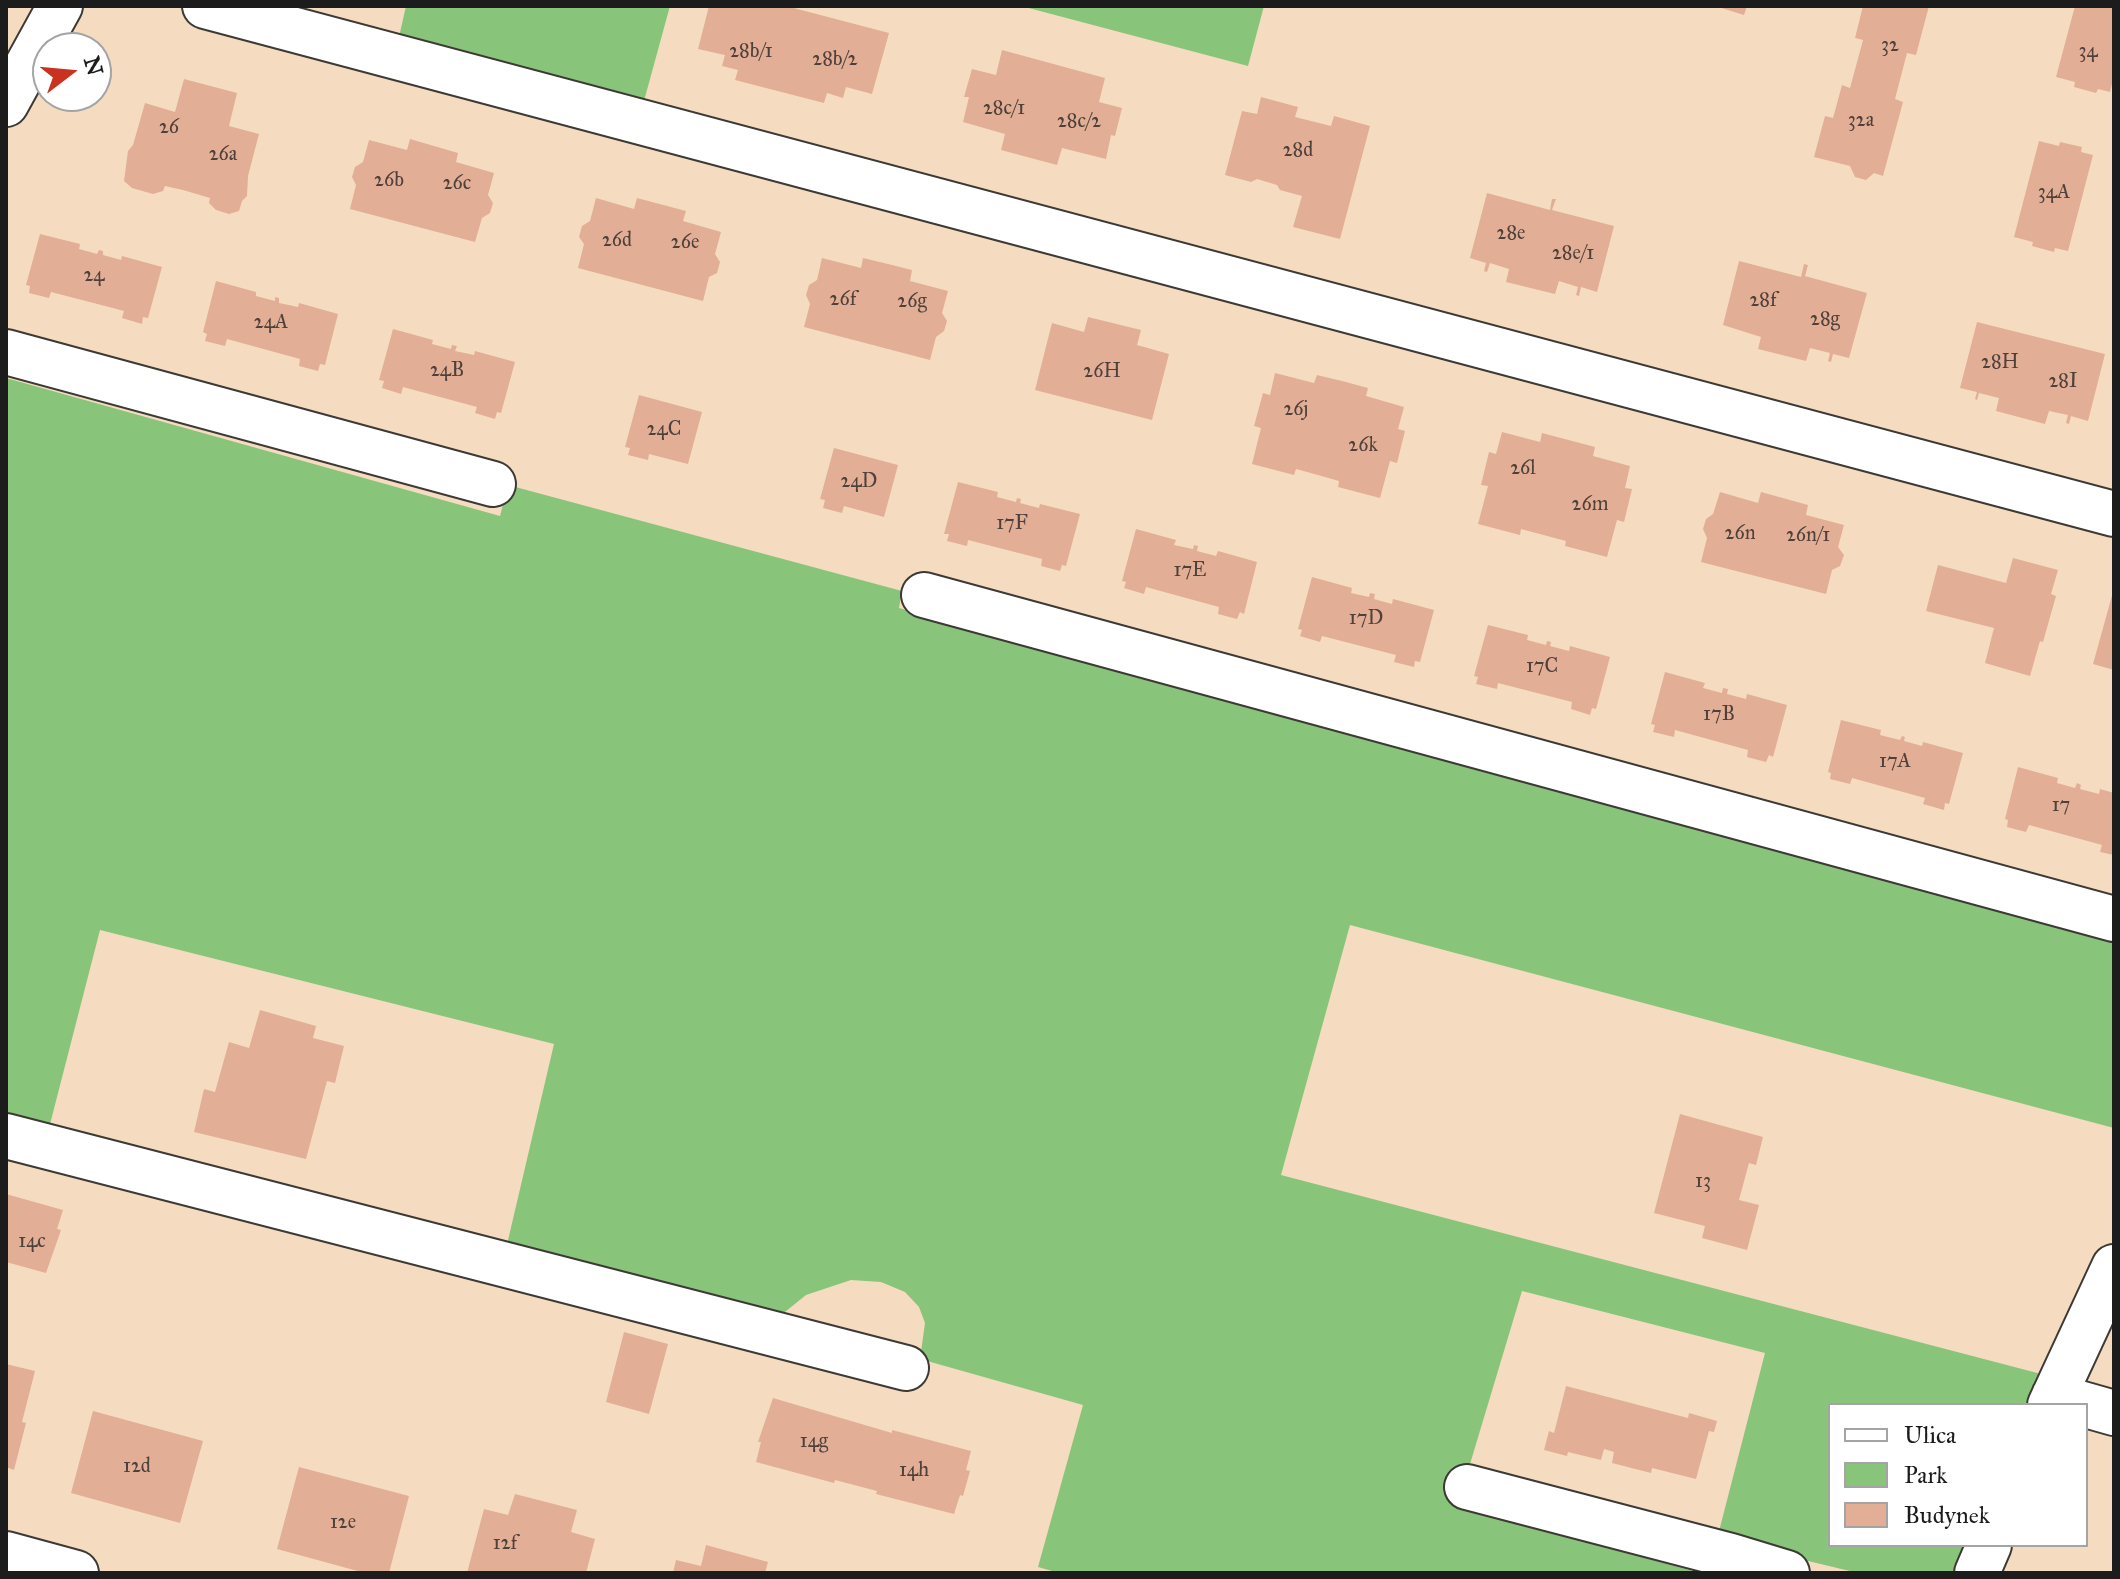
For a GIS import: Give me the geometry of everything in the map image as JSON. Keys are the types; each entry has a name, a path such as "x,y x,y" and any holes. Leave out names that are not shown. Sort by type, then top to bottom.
{"street":[{"path":"6,104 60,6"},
{"path":"205,6 2114,514"},
{"path":"6,352 493,484"},
{"path":"924,595 2114,919"},
{"path":"6,1136 906,1368"},
{"path":"2052,1400 2114,1267"},
{"path":"2088,1408 2114,1413"},
{"path":"1467,1487 1787,1573"},
{"path":"1977,1573 1988,1547"},
{"path":"6,1554 76,1573"}],"green space":[{"path":"406,6 670,6 644,101 399,37"},
{"path":"1021,6 1264,6 1248,66"},
{"path":"6,378 500,516 508,485 902,591 899,608 2114,938 2114,1128 1350,925 1281,1175 2045,1375 2032,1403 1828,1403 1828,1547 1967,1547 1956,1573 1858,1573 1717,1539 1765,1353 1522,1291 1460,1507 1700,1573 1059,1573 1038,1567 1083,1405 920,1359 925,1323 919,1307 905,1292 881,1282 851,1280 806,1295 770,1324 505,1253 554,1044 100,930 48,1132 6,1121"}],"building":[{"path":"709,6 786,6 889,33 872,94 846,87 843,98 827,93 824,103 735,80 738,70 722,66 725,55 698,49"},
{"path":"1715,6 1747,6 1744,15"},
{"path":"1863,6 1929,6 1916,55 1907,53 1895,99 1903,102 1883,176 1874,173 1866,180 1855,177 1850,166 1814,157 1825,116 1833,118 1842,85 1850,88 1863,40 1855,38"},
{"path":"2075,6 2114,6 2114,76 2110,92 2098,89 2096,93 2074,87 2075,82 2056,77"},
{"path":"1002,50 1105,78 1099,102 1122,108 1115,136 1111,135 1106,159 1062,148 1057,165 1001,150 1005,134 963,122 969,97 964,97 972,69 996,75"},
{"path":"184,79 237,93 229,126 259,134 248,176 247,196 239,211 229,214 216,210 209,203 210,198 183,190 165,186 163,191 153,194 132,188 124,181 128,151 133,145 145,103 175,112"},
{"path":"1261,97 1298,107 1295,117 1331,126 1334,116 1370,126 1340,239 1293,227 1302,196 1257,179 1251,182 1225,175 1242,111 1257,114"},
{"path":"410,139 458,153 456,162 494,173 488,195 493,203 490,213 482,218 475,242 350,209 356,185 352,177 355,167 363,162 369,140 407,150"},
{"path":"2039,141 2082,147 2081,152 2093,155 2068,251 2055,248 2054,252 2014,237"},
{"path":"1487,193 1550,210 1552,199 1556,199 1552,210 1614,226 1597,292 1581,287 1579,296 1576,295 1578,287 1559,281 1555,294 1506,282 1509,269 1490,263 1487,272 1484,271 1486,263 1470,258"},
{"path":"596,198 634,209 637,198 686,211 683,221 721,232 715,254 720,262 717,273 709,277 703,301 578,268 584,244 579,237 582,226 590,221"},
{"path":"40,234 80,244 79,249 97,254 99,250 103,251 103,255 121,260 122,256 162,267 148,318 143,317 142,324 122,318 124,311 51,292 49,298 29,293 30,286 26,285"},
{"path":"822,258 861,268 863,258 912,270 910,281 948,291 942,313 947,321 944,331 936,337 930,360 804,327 810,304 806,295 809,285 817,280"},
{"path":"1739,261 1801,277 1804,264 1808,265 1805,276 1867,293 1849,358 1833,354 1831,362 1828,361 1830,353 1810,348 1806,361 1758,349 1761,337 1723,325"},
{"path":"216,281 256,292 256,296 275,301 275,297 279,298 279,303 298,307 299,303 338,314 325,365 320,364 318,371 299,366 300,359 227,339 225,346 205,341 207,334 203,332"},
{"path":"1088,317 1141,330 1137,345 1169,354 1152,420 1035,390 1052,323 1084,332"},
{"path":"1977,322 2105,354 2088,421 2071,416 2069,424 2066,423 2068,415 2049,411 2045,424 1996,411 1999,398 1979,393 1977,400 1977,392 1960,388"},
{"path":"393,329 433,340 432,344 451,349 452,345 457,346 455,351 474,355 475,351 515,362 501,413 497,412 495,419 475,413 477,407 403,387 401,394 382,388 384,381 379,380"},
{"path":"1275,373 1314,383 1317,375 1342,381 1368,388 1366,396 1404,407 1398,429 1405,431 1397,463 1390,461 1380,498 1338,487 1339,481 1296,469 1294,475 1252,464 1261,428 1254,426 1263,393 1270,395"},
{"path":"639,395 702,412 688,464 649,454 648,460 628,455 630,448 625,447"},
{"path":"1502,432 1540,442 1542,433 1595,447 1593,456 1630,466 1625,488 1632,489 1624,522 1617,520 1607,557 1565,546 1566,541 1521,529 1520,535 1478,524 1488,486 1481,485 1489,452 1496,454"},
{"path":"834,448 898,465 884,517 844,506 842,513 823,508 825,500 820,499"},
{"path":"958,482 998,492 997,497 1016,502 1017,498 1021,499 1020,503 1039,508 1040,504 1080,514 1066,566 1062,565 1060,571 1041,566 1042,559 968,540 967,546 947,541 949,534 944,534"},
{"path":"1720,492 1758,503 1761,492 1808,505 1806,515 1844,525 1838,547 1844,555 1840,566 1832,570 1826,594 1701,562 1707,538 1703,529 1706,519 1713,514"},
{"path":"1136,529 1176,540 1174,545 1193,549 1194,545 1198,546 1197,551 1216,556 1218,551 1257,562 1244,614 1240,612 1237,619 1218,614 1219,607 1146,587 1144,594 1124,588 1126,582 1122,581"},
{"path":"2013,558 2058,570 2051,594 2056,596 2030,676 1985,663 1994,628 1926,611 1938,565 2006,583"},
{"path":"1312,577 1352,588 1351,593 1369,597 1370,593 1375,594 1374,599 1392,604 1393,599 1434,610 1420,662 1415,661 1414,667 1394,662 1396,655 1322,636 1320,642 1300,636 1302,630 1298,629"},
{"path":"2114,592 2114,670 2093,664"},
{"path":"1488,625 1528,635 1527,640 1546,645 1547,641 1551,642 1550,646 1569,651 1570,646 1610,657 1596,709 1592,708 1590,715 1571,709 1572,702 1498,683 1497,689 1476,684 1478,677 1474,676"},
{"path":"1665,672 1705,683 1703,688 1722,693 1723,688 1728,689 1727,694 1746,699 1747,694 1787,705 1773,757 1769,755 1766,762 1747,757 1748,750 1675,730 1674,737 1653,732 1655,725 1651,724"},
{"path":"1841,720 1881,730 1880,735 1900,740 1902,736 1905,737 1904,741 1922,746 1923,742 1963,753 1949,804 1945,803 1944,810 1923,804 1925,798 1852,778 1850,784 1830,779 1831,773 1828,772"},
{"path":"2018,767 2058,778 2057,783 2075,788 2077,783 2081,785 2080,789 2099,794 2100,789 2114,793 2114,855 2100,852 2102,845 2029,825 2026,832 2007,827 2008,820 2005,819"},
{"path":"260,1010 316,1026 313,1038 344,1046 335,1083 327,1081 306,1159 194,1132 204,1089 215,1092 229,1042 249,1048"},
{"path":"1680,1114 1763,1137 1756,1165 1749,1163 1739,1200 1759,1205 1747,1250 1702,1238 1705,1226 1654,1213"},
{"path":"6,1194 63,1210 57,1229 61,1230 46,1273 6,1262"},
{"path":"624,1332 668,1344 649,1414 606,1402"},
{"path":"6,1364 35,1371 14,1470 6,1467"},
{"path":"1566,1386 1688,1418 1689,1413 1717,1421 1714,1432 1709,1431 1696,1479 1652,1468 1651,1473 1612,1463 1614,1452 1604,1449 1601,1460 1544,1450 1549,1431 1554,1433"},
{"path":"773,1398 892,1433 892,1430 971,1451 966,1470 970,1471 954,1514 876,1494 877,1491 756,1462 761,1442 758,1442"},
{"path":"93,1411 203,1441 180,1523 71,1493"},
{"path":"299,1467 409,1496 389,1573 365,1573 277,1549"},
{"path":"515,1494 577,1510 571,1532 595,1539 586,1573 467,1573 484,1509 508,1515"},
{"path":"706,1545 768,1562 765,1573 673,1573 676,1560 701,1566"}]}
